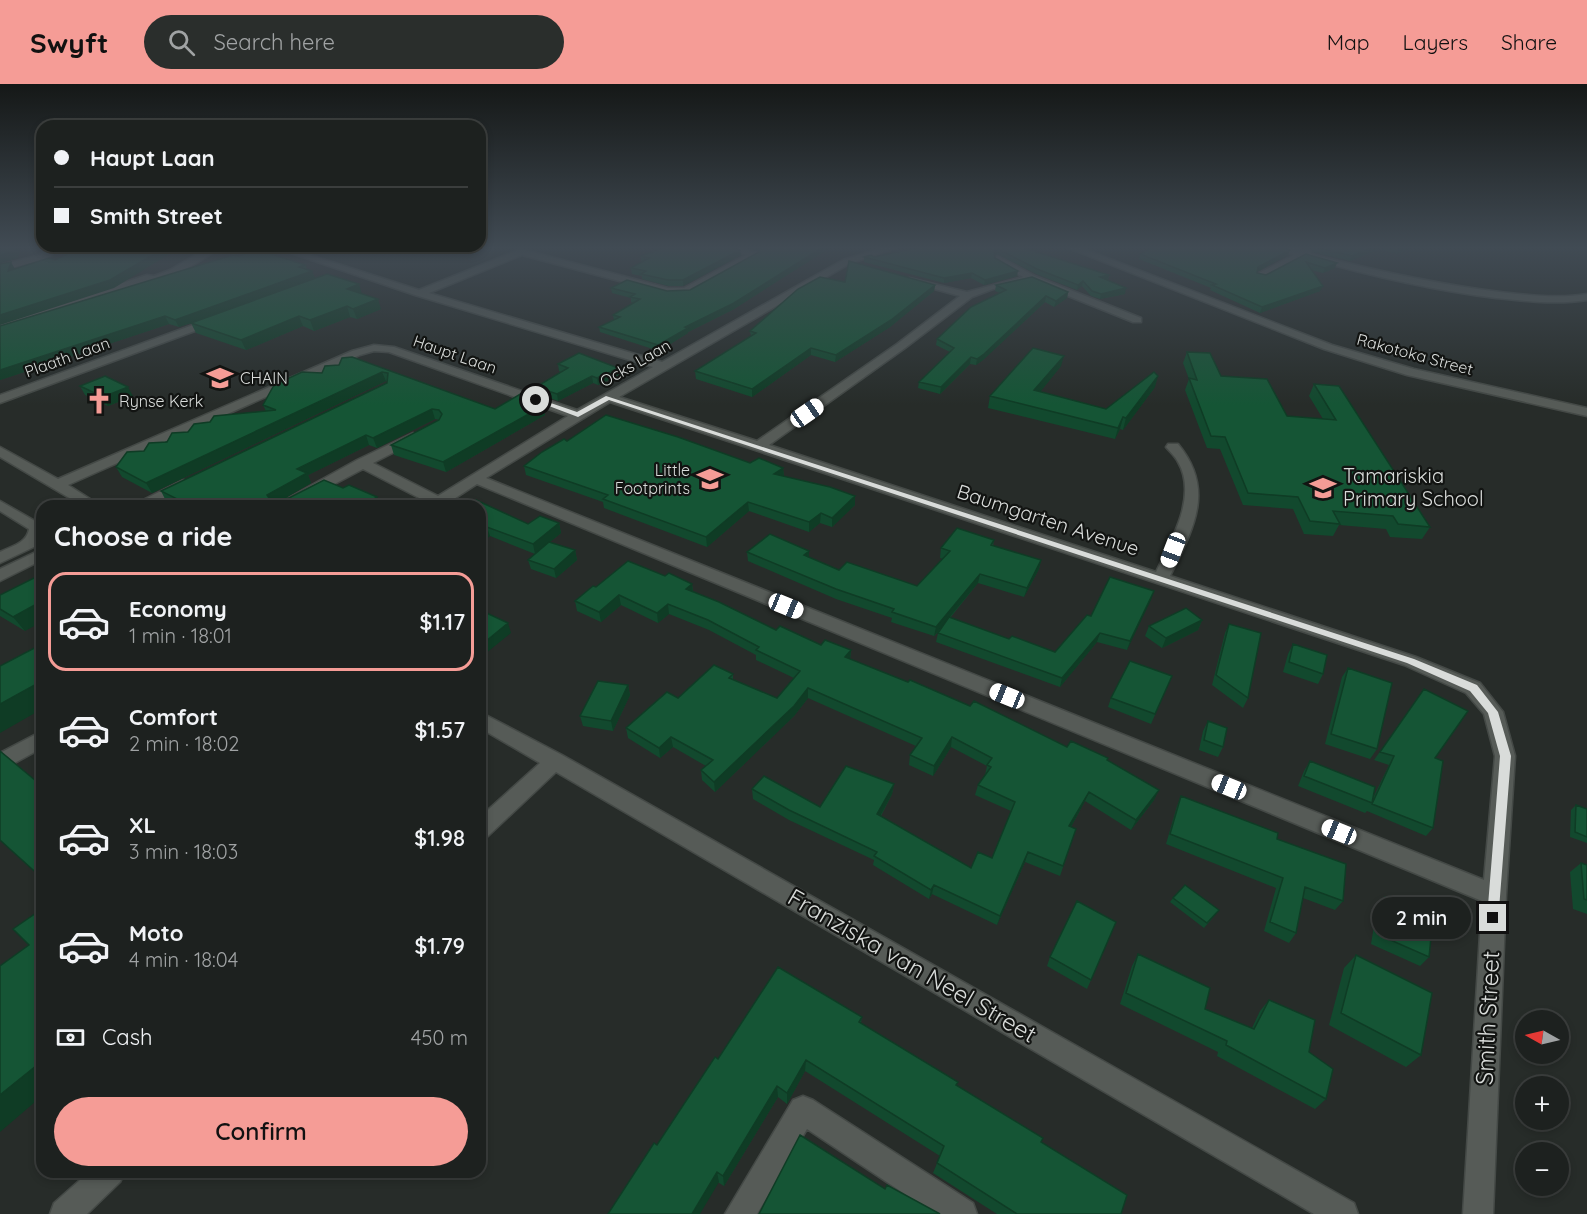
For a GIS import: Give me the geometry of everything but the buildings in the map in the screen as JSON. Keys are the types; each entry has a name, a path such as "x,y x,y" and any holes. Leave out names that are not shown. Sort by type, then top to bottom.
{"street":[{"path":"0,326 80,300"},
{"path":"0,331 95,300"},
{"path":"441,300 661,366"},
{"name":"Ocks Laan","path":"442,500 578,415 779,300"},
{"path":"759,446 901,346 962,300"},
{"path":"1086,300 1137,320"},
{"name":"Rakotoka Street","path":"1204,300 1273,327 1368,360 1587,412"},
{"name":"Plaath Laan","path":"0,399 225,316"},
{"name":"Haupt Laan","path":"58,484 356,353 374,348 390,349 578,415"},
{"name":"Baumgarten Avenue","path":"608,398 1410,661 1473,688"},
{"path":"293,500 426,430"},
{"path":"1161,579 1184,525 1193,486 1192,475 1186,463 1173,447"},
{"path":"0,451 84,500"},
{"path":"362,464 428,500"},
{"path":"476,479 1494,895"},
{"path":"150,500 192,480"},
{"path":"0,505 36,527"},
{"path":"0,558 32,542 36,535"},
{"path":"1,575 36,557"},
{"name":"Smith Street","path":"1473,688 1493,712 1505,756 1494,895 1478,1214"},
{"name":"Franziska van Neel Street","path":"486,722 1343,1214"},
{"path":"0,763 36,742"},
{"path":"486,824 555,761"},
{"path":"740,1214 803,1110 962,1214"},
{"path":"65,1214 101,1178"}],"place":[{"name":"CHAIN","path":"220,378"},
{"name":"Rynse Kerk","path":"99,401"},
{"name":"Little Footprints","path":"710,479"},
{"name":"Tamariskia Primary School","path":"1323,488"}],"route":[{"path":"536,400 578,415 608,398 1410,661 1473,688 1493,712 1505,756 1493,918"}]}
